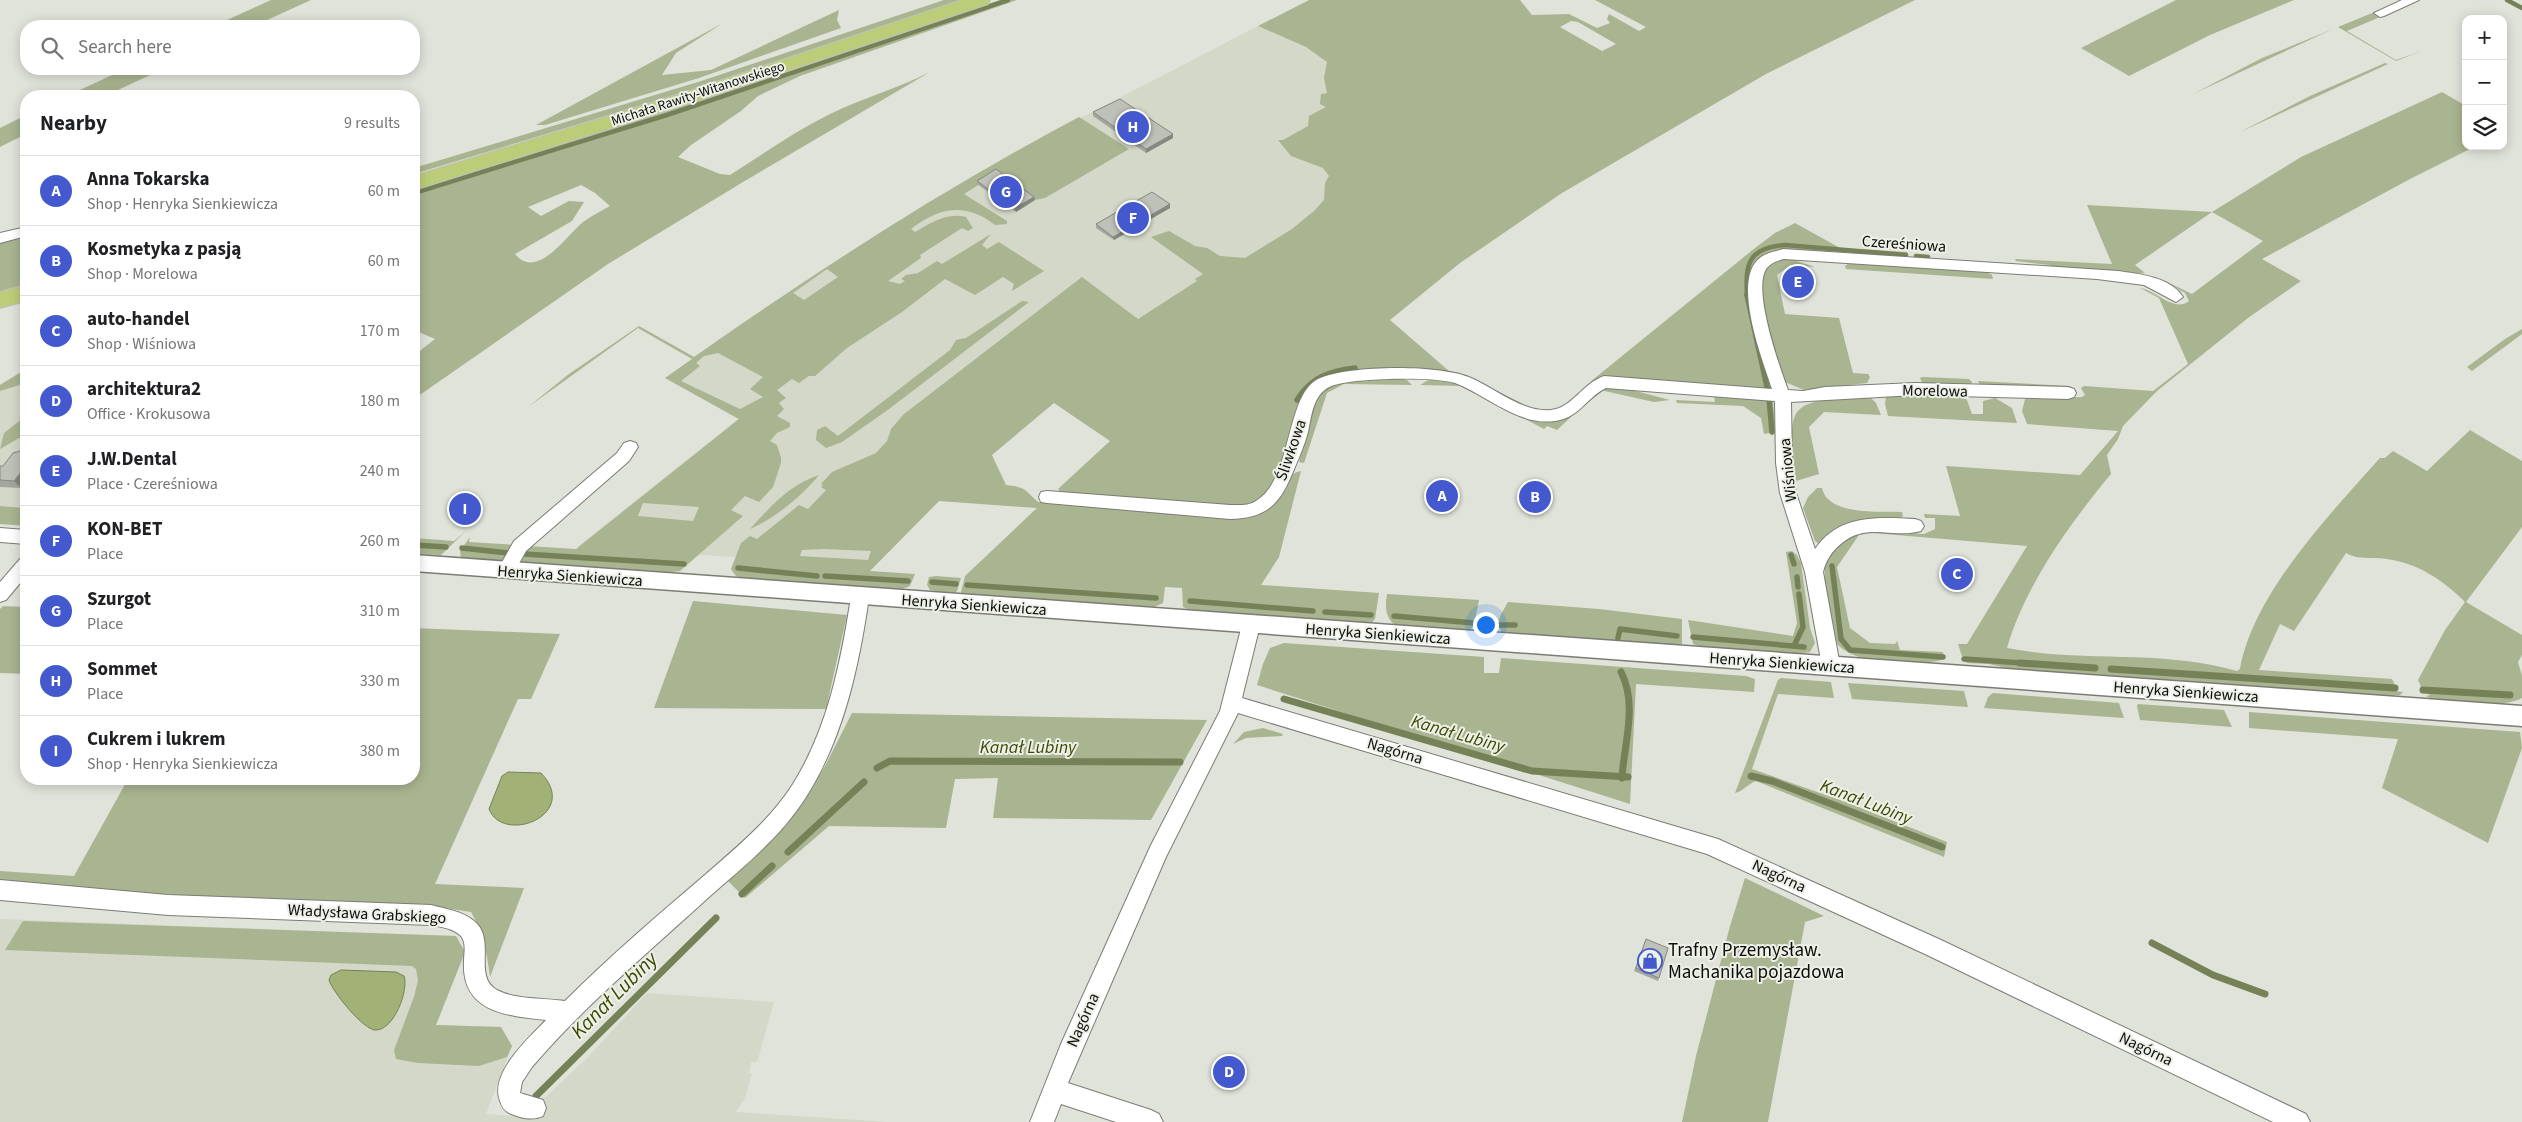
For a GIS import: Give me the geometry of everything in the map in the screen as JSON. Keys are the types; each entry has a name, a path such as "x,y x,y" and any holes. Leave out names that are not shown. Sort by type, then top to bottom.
{"main road":[{"name":"Michała Rawity-Witanowskiego","path":"420,181 700,94 981,0"},
{"path":"0,300 20,295"}],"street":[{"path":"2380,13 2413,0"},
{"path":"0,238 20,233"},
{"name":"Czereśniowa","path":"1782,394 1762,332 1755,286 1761,264 1776,255 1870,258 2126,277 2152,283 2176,297"},
{"path":"0,306 20,302"},
{"name":"Morelowa","path":"1308,400 1319,386 1339,377 1444,376 1467,381 1530,412 1553,416 1569,410 1588,390 1604,382 1803,397 1825,393 1915,389 2068,393"},
{"name":"Wiśniowa","path":"1782,394 1788,493 1814,572 1831,666"},
{"path":"1784,414 1792,402 1803,397"},
{"name":"Śliwkowa","path":"1047,497 1240,513 1258,508 1271,499 1278,489 1296,448 1308,400"},
{"path":"506,571 520,546 624,457 630,447"},
{"path":"1814,572 1824,550 1846,530 1866,524 1915,526"},
{"path":"0,535 20,537"},
{"name":"Henryka Sienkiewicza","path":"420,564 860,597 2522,716"},
{"path":"0,595 20,571"},
{"path":"535,1108 512,1103 509,1092 511,1082 525,1060 569,1012 753,847 799,792 825,744 834,720 848,664 860,597"},
{"name":"Nagórna","path":"1042,1122 1054,1090 1158,852 1233,703 1251,625"},
{"name":"Nagórna","path":"1233,703 1711,846 1933,947 2298,1122"},
{"name":"Władysława Grabskiego","path":"0,890 168,905 423,914 452,918 465,924 474,936 477,985 485,995 507,1003 569,1012"},
{"path":"1054,1090 1151,1122"}],"shaded area":[{"path":"271,0 311,0 267,20 227,20"},
{"path":"944,0 962,0 705,86 420,172 420,166 701,81"},
{"path":"1000,0 1017,0 800,76 758,96 741,111 691,145 678,157 720,174 730,175 828,115 930,72 608,264 420,395 420,351 435,339 420,333 420,188 677,108","holes":["581,185 595,193 610,206 583,222 560,245 542,259 533,262 524,261 515,254 572,221 584,202 569,201 541,216 528,207"]},
{"path":"1309,0 1520,0 1532,15 1569,14 1597,28 1610,23 1607,19 1609,14 1639,31 1646,27 1595,0 1915,0 1766,74 1562,193 1460,263 1390,320 1449,371 1460,373 1542,413 1520,406 1463,376 1333,374 1327,376 1273,490 1251,507 1063,495 1058,489 1110,441 1054,403 992,455 1006,485 1025,490 1038,502 1255,515 1271,508 1291,476 1301,471 1279,557 1261,585 1379,593 1375,619 1371,623 1194,612 1183,607 1182,588 1165,587 1163,603 1149,609 963,596 961,592 965,576 1037,508 939,501 870,571 915,574 910,586 897,591 746,580 736,576 731,569 741,543 750,536 757,539 799,505 808,509 826,490 821,487 823,485 821,484 832,472 876,453 887,441 891,429 904,414 1082,277 1138,319 1197,281 1195,279 1203,274 1151,237 1169,231 1195,246 1207,248 1220,256 1245,258 1292,229 1314,211 1324,200 1325,183 1329,176 1323,168 1291,156 1278,140 1283,140 1308,126 1309,116 1326,107 1320,104 1321,94 1327,93 1324,78 1327,62 1306,47 1258,26","holes":["1571,21 1578,22 1616,44 1602,51 1560,27","802,550 871,551 868,560 800,556"]},
{"path":"2176,0 2294,0 2210,35 2129,76 2081,48"},
{"path":"2404,0 2374,13 2380,17 2347,31 2396,60 2422,51 2396,61 2338,27"},
{"path":"839,10 837,20 841,28 699,78 545,125 536,125 723,23 676,53 662,75 711,70"},
{"path":"1258,26 1306,47 1335,64 1343,202 1058,399 953,487 874,566 577,547 738,419 665,378 747,320 925,204 1013,153"},
{"path":"2333,29 2193,94 2262,58"},
{"path":"2385,63 2388,64 2240,132 2310,96"},
{"path":"112,75 150,75 118,90 80,90"},
{"path":"2442,92 2462,104 2462,150 2468,150 2262,259 2301,281 2248,318 2157,391 2123,426 2118,439 2107,455 2111,474 2080,513 2050,556 2025,602 2007,648 2064,655 2180,660 2209,664 2237,671 2240,669 2248,641 2260,612 2277,584 2317,530 2380,458 2385,458 2393,451 2427,471 2470,430 2522,461 2522,527 2466,602 2522,635 2522,655 2518,662 2522,676 2522,698 2502,703 2474,705 2434,700 2426,696 2430,695 2423,691 2418,680 2445,630 2465,602 2439,580 2409,564 2387,559 2361,558 2346,553 2294,631 2280,624 2259,670 2392,679 2397,689 2395,691 2403,692 2400,695 2378,697 2023,672 1989,664 1967,663 1963,659 1958,644 1967,644 2027,546 1861,532 1837,567 1850,628 1870,643 1895,644 1897,641 1900,650 1943,652 1944,659 1919,664 1889,663 1860,657 1838,645 1832,626 1825,585 1826,561 1834,547 1854,530 1924,534 1935,529 1935,518 1925,518 1924,514 1960,516 1946,466 2080,475 2118,431 2027,424 2022,411 2025,399 2082,397 2085,395 2081,388 2084,386 2153,391 2188,364 2159,298 2140,288 2171,303 2183,304 2189,301 2185,293 2159,278 2192,294 2263,241 2212,212 2301,157"},
{"path":"1079,117 1129,149 1045,198 1035,200 997,173 964,194 1007,221 1007,224 995,225 974,213 953,210 932,216 911,229 915,232 939,219 952,216 966,217 973,228 968,231 962,228 920,255 921,258 888,281 900,284 905,281 901,279 906,275 918,273 937,261 942,264 991,234 982,245 987,249 999,242 1044,271 1012,291 1014,284 1003,277 975,295 945,279 902,312 847,348 815,376 809,376 799,383 792,379 777,390 786,398 779,403 784,409 777,416 790,423 790,427 777,433 770,441 777,445 781,458 773,487 759,502 745,496 731,510 743,516 680,571 663,573 527,565 521,562 528,546 576,549 739,419 665,378 692,359 638,328 528,407 569,374 639,326 694,357 883,231 1029,144","holes":["827,269 838,277 804,300 793,293","718,353 763,377 750,389 763,397 740,409 681,381 700,366 696,363 704,356","643,503 699,507 693,521 638,516"]},
{"path":"20,118 20,137 0,147 0,128"},
{"path":"2087,205 2212,212 2135,265 2145,273 2133,274 2051,268 2049,265 2016,261 2015,259 2112,264"},
{"path":"1795,223 1840,248 1907,252 1908,256 1788,249 1769,253 1761,258 1754,266 1773,389 1598,380 1590,382 1755,248 1775,233"},
{"path":"20,237 20,287 0,292 0,242"},
{"path":"1780,259 1790,259 1815,267 1790,265 1777,275 1785,314 1839,318 1853,373 1868,374 1870,377 1867,383 1804,390 1785,382 1767,332 1760,286 1767,266"},
{"path":"1851,262 1986,272 1992,275 1993,279 1846,269 1845,266"},
{"path":"1022,301 1029,302 889,409 842,442 826,448 816,440 817,430 825,426 838,436 950,350 956,340 966,338"},
{"path":"2522,329 2522,334 2472,371 2467,367 2505,339"},
{"path":"20,373 20,514 0,512 0,385"},
{"path":"20,373 20,385 0,391 0,385"},
{"path":"1396,378 1407,380 1412,385 1344,384 1327,393 1304,463 1299,462 1312,401 1334,380"},
{"path":"1448,378 1545,420 1601,388 1628,389 1670,400 1654,402 1600,390 1557,430 1547,426 1544,429 1462,386 1420,385 1430,379"},
{"path":"1920,378 1969,379 1972,382 1971,385 1923,384"},
{"path":"1978,381 2071,386 2068,388 1980,386"},
{"path":"1905,394 1960,395 1967,400 1972,414 1983,414 1983,401 1995,398 2012,408 2017,423 1888,416 1885,404 1886,396"},
{"path":"1714,396 1773,400 1776,439 1775,432 1764,434 1761,418 1743,406 1677,403 1676,400 1715,402"},
{"path":"1870,397 1876,403 1881,415 1824,412 1809,427 1819,474 1796,481 1792,434 1794,419 1799,410 1809,404 1824,400"},
{"path":"20,421 20,437 0,449 4,433"},
{"path":"819,475 787,506 769,519 750,529 789,491 808,479"},
{"path":"1817,488 1822,488 1826,497 1844,508 1902,512 1903,516 1900,519 1821,545 1815,541 1803,508 1808,497"},
{"path":"0,506 20,508 20,526 0,524"},
{"path":"466,531 441,555 420,554 420,538 454,541"},
{"path":"470,537 469,542 516,545 506,559 502,560 461,558 460,551"},
{"path":"1792,551 1797,555 1801,563 1810,628 1815,643 1810,652 1751,652 1693,644 1688,620 1793,636 1797,623 1786,552"},
{"path":"929,577 961,578 954,595 930,590 927,585"},
{"path":"1387,594 1479,600 1474,625 1469,632 1397,627 1388,616"},
{"path":"693,601 847,615 826,709 654,708"},
{"path":"1508,602 1599,609 1682,619 1682,644 1675,646 1504,635 1499,627 1499,619"},
{"path":"3,606 20,607 20,674 0,673 0,609"},
{"path":"420,628 560,634 531,699 518,699 435,884 524,888 490,977 484,943 471,912 438,907 269,905 0,886 0,871 74,876 125,785 420,785"},
{"path":"1284,643 1484,657 1484,673 1499,673 1501,658 1746,676 1755,679 1754,692 1636,684 1630,804 1257,685 1270,648"},
{"path":"1781,678 1831,682 1834,698 1778,694 1752,769 1843,801 1947,842 1944,857 1756,781 1735,793 1778,680"},
{"path":"1848,683 1964,691 1968,707 1852,699"},
{"path":"1993,693 2119,703 2124,718 1984,708 1988,697"},
{"path":"2138,704 2224,710 2232,727 2140,720"},
{"path":"2249,712 2520,732 2522,748 2488,843 2382,788 2398,739 2249,728"},
{"path":"852,713 1207,720 1151,820 993,818 998,778 955,779 946,828 829,826 745,898 728,881 788,823 825,766"},
{"path":"1263,728 1283,734 1282,736 1246,738 1233,744 1244,732"},
{"path":"508,772 541,773 551,788 552,801 546,812 535,820 522,825 509,824 497,820 489,809 502,776"},
{"path":"1745,878 1824,916 1805,922 1768,1122 1682,1122 1696,1056 1730,926"},
{"path":"0,919 456,936 465,952 436,1025 501,1027 512,1046 486,1114 525,1117 590,1055 647,993 774,1002 757,1062 751,1062 749,1073 752,1073 745,1098 736,1112 888,1122 0,1122"},
{"path":"23,921 456,936 465,952 436,1025 501,1027 512,1046 507,1057 479,1066 418,1063 396,1059 394,1050 414,997 418,980 416,969 412,966 5,950"},
{"path":"341,970 396,972 404,976 405,982 402,999 389,1024 376,1030 371,1029 349,1009 336,993 329,980 331,975"}],"building":[{"path":"1120,99 1173,134 1146,149 1093,112"},
{"path":"996,169 1034,197 1015,208 977,181"},
{"path":"1152,192 1170,204 1113,237 1096,224"},
{"path":"20,451 20,474 14,481 0,480 0,466 3,466 13,453"},
{"name":"Trafny Przemysław. Machanika pojazdowa","path":"1646,939 1668,948 1659,978 1636,968"}],"waterway":[{"path":"420,191 667,115 1008,0"},
{"path":"2507,0 2522,8"},
{"path":"1747,295 1749,266 1757,253 1764,249 1785,245 1906,255"},
{"path":"1916,256 1928,257"},
{"path":"1747,295 1767,387"},
{"path":"1297,400 1308,386 1329,373 1355,368"},
{"path":"1769,398 1772,432"},
{"path":"420,545 446,547"},
{"path":"462,548 508,553"},
{"path":"524,554 684,564"},
{"path":"1791,555 1794,564"},
{"path":"1832,566 1841,639 1850,650 1943,657"},
{"path":"738,568 817,576"},
{"path":"825,576 908,581"},
{"path":"1797,577 1798,587"},
{"path":"932,582 956,584"},
{"path":"967,585 1156,598"},
{"path":"1794,646 1803,627 1799,594"},
{"path":"1190,601 1313,611"},
{"path":"1325,612 1371,615"},
{"path":"1394,616 1474,623"},
{"path":"1497,625 1515,625"},
{"path":"1618,638 1620,629 1677,636"},
{"path":"1693,637 1804,647"},
{"path":"1964,659 2038,664"},
{"path":"2020,663 2095,668"},
{"path":"2111,669 2395,688"},
{"path":"1621,672 1629,698 1629,724 1622,777"},
{"path":"2423,690 2510,695"},
{"name":"Kanał Lubiny","path":"1284,699 1532,771 1622,777"},
{"name":"Kanał Lubiny","path":"877,768 890,761 1180,762"},
{"name":"Kanał Lubiny","path":"1751,776 1772,781 1942,847"},
{"name":"Kanał Lubiny","path":"1622,777 1628,777"},
{"name":"Kanał Lubiny","path":"788,852 864,782"},
{"name":"Kanał Lubiny","path":"742,894 772,866"},
{"name":"Kanał Lubiny","path":"536,1096 716,918"},
{"name":"Kanał Lubiny","path":"2152,943 2213,975 2265,994"}],"place":[{"name":"Sommet","path":"1133,127"},
{"name":"Szurgot","path":"1006,192"},
{"name":"KON-BET","path":"1133,218"},
{"name":"J.W.Dental","path":"1798,282"},
{"name":"Anna Tokarska","path":"1442,496"},
{"name":"Kosmetyka z pasją","path":"1535,497"},
{"name":"Cukrem i lukrem","path":"465,509"},
{"name":"auto-handel","path":"1957,574"},
{"name":"Trafny Przemysław. Machanika pojazdowa","path":"1650,961"},
{"name":"architektura2","path":"1229,1072"}]}
